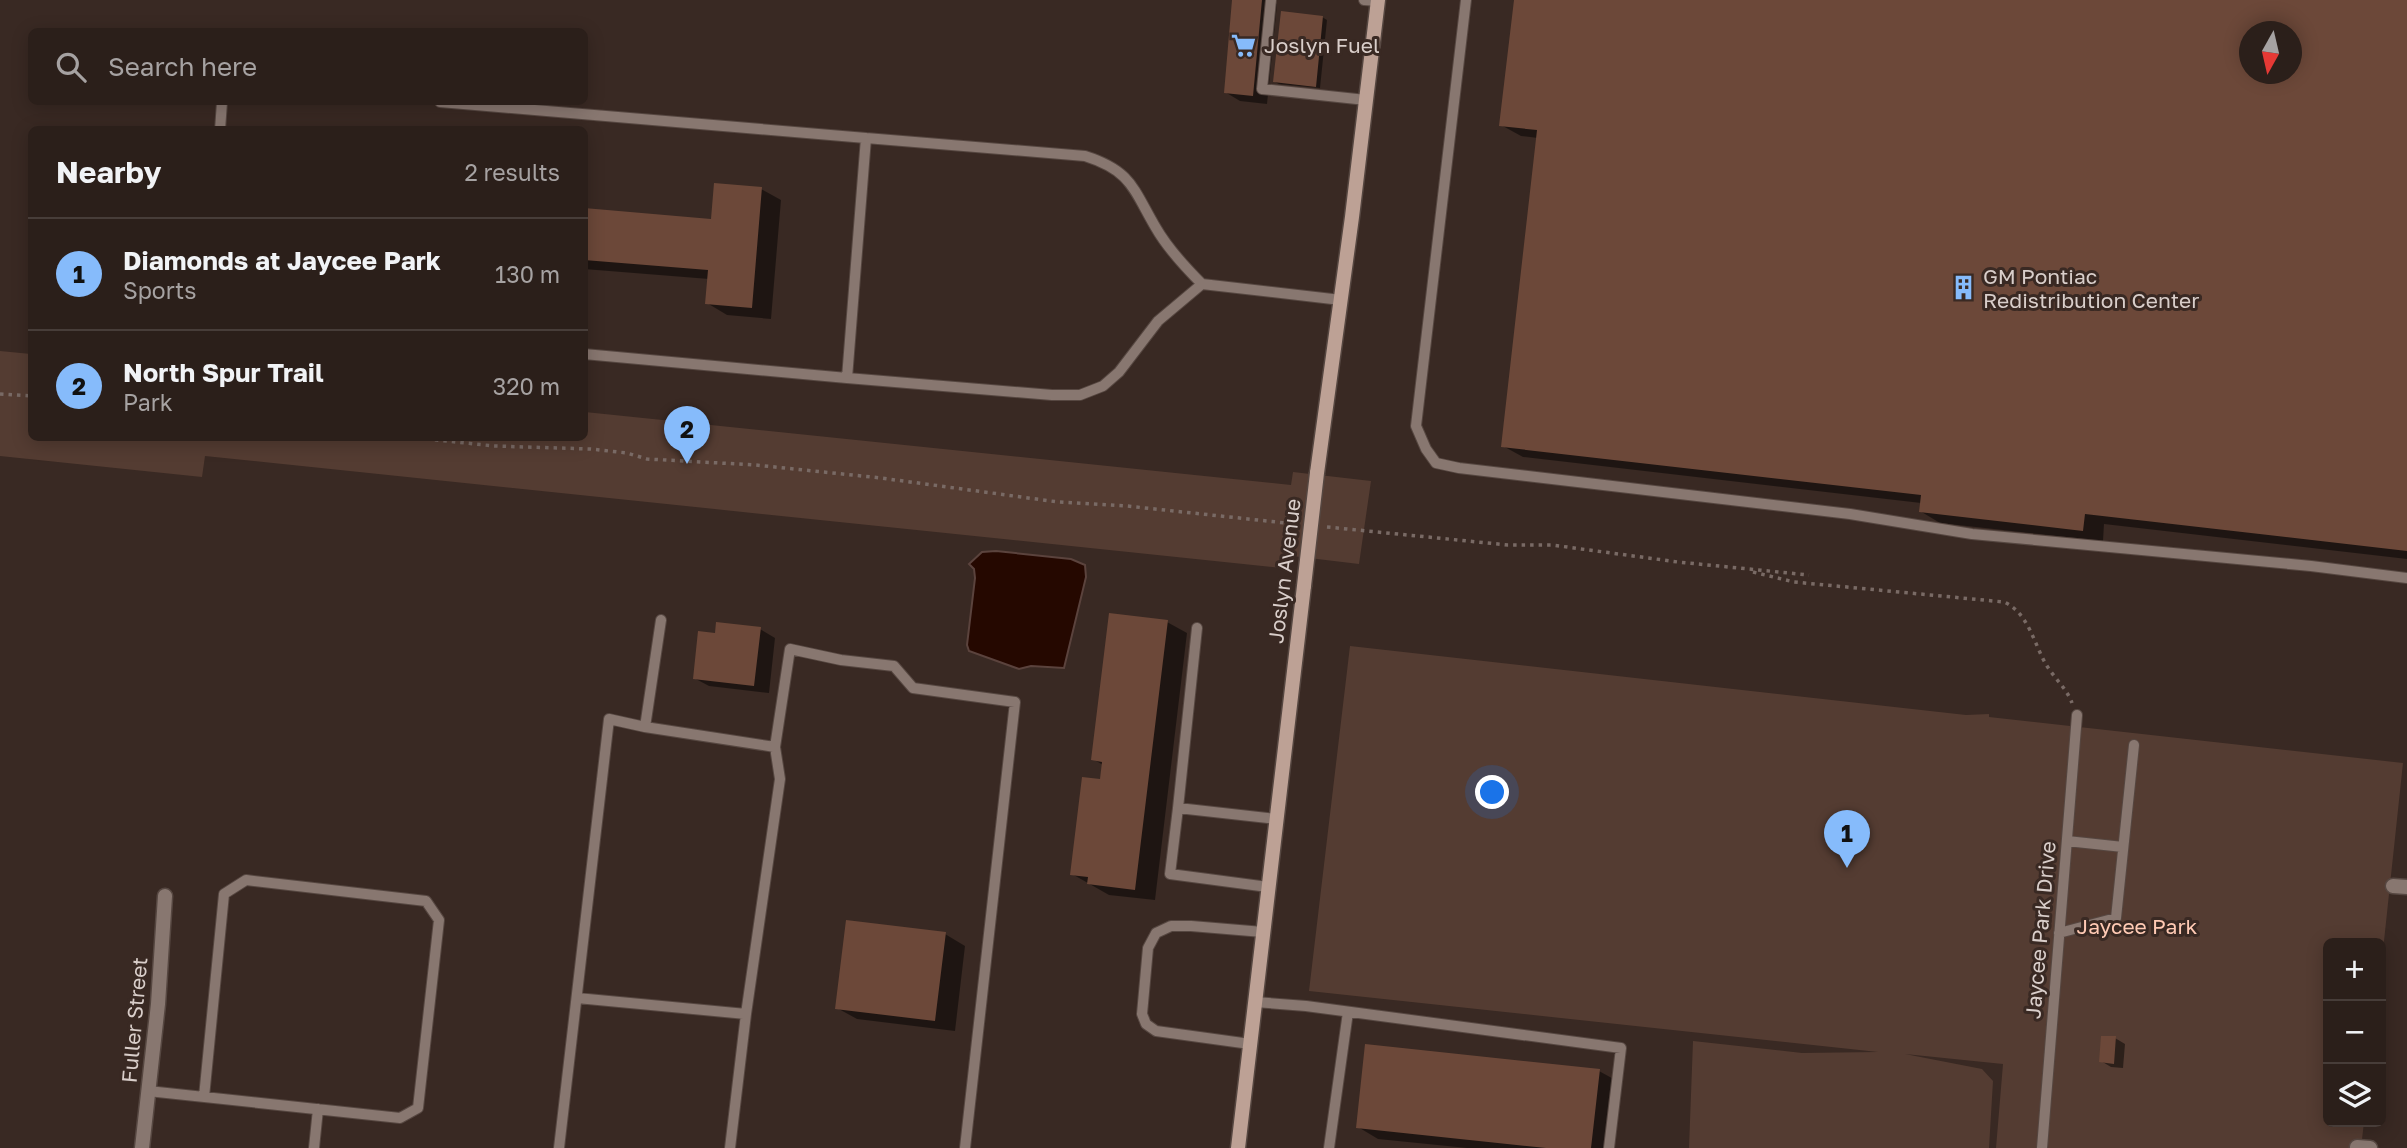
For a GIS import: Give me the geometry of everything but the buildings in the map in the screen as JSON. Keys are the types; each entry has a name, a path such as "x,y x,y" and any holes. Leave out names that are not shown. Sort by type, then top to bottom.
{"main road":[{"name":"Joslyn Avenue","path":"1238,1148 1317,473 1366,100 1373,0"}],"street":[{"name":"Fuller Street","path":"142,1148 158,1004 165,896"}],"lane":[{"path":"1271,0 1262,89 1366,100"},
{"path":"1466,0 1416,426 1426,449 1436,463 1459,468 1850,514 1972,534 2407,578"},
{"path":"220,126 222,105"},
{"path":"476,105 1085,156 1104,162 1122,173 1137,191 1157,230 1182,264 1202,284 1341,300"},
{"path":"847,379 866,138"},
{"path":"588,354 847,379 1080,395 1103,386 1119,372 1158,321 1202,284"},
{"path":"645,727 661,620"},
{"path":"1197,628 1170,874 1268,887"},
{"path":"730,1148 746,1014 780,779 775,747 790,649 841,660 894,666 913,688 1015,702 965,1148"},
{"name":"Jaycee Park Drive","path":"2042,1148 2077,715"},
{"path":"559,1148 609,719 775,747"},
{"path":"2059,933 2116,919 2134,745"},
{"path":"1178,808 1276,820"},
{"path":"2067,841 2123,847"},
{"path":"148,1091 204,1097 318,1109 400,1118 418,1108 439,920 426,901 246,880 224,894 204,1097"},
{"path":"1250,1044 1156,1031 1146,1024 1142,1014 1148,948 1156,933 1171,926 1263,932"},
{"path":"577,998 746,1014"},
{"path":"1255,1002 1621,1048 1609,1148"},
{"path":"1329,1148 1348,1012"},
{"path":"314,1148 318,1109"}],"path":[{"path":"0,394 28,396"},
{"path":"450,441 591,449 627,453 647,459 756,465 881,478 1058,502 1126,506 1296,524"},
{"path":"1322,526 1508,545 1552,545 1808,575"},
{"path":"1743,569 1794,582 1996,600 2012,605 2038,645 2046,665 2070,696 2077,715"}],"green space":[{"path":"0,351 28,354 28,441 588,441 588,412 1291,485 1293,472 1371,481 1359,564 1284,555 1282,568 205,456 202,477 0,456"},
{"name":"Jaycee Park","path":"1350,646 1966,715 1989,714 1989,717 2403,763 2384,938 2323,938 2323,1127 2363,1127 2361,1148 1996,1148 2003,1064 1905,1054 1982,1069 1993,1081 1989,1148 1689,1148 1693,1041 1802,1053 1878,1052 1309,991"}],"shaded area":[{"path":"982,552 1071,559 1085,565 1086,577 1064,668 1031,666 1019,669 969,651 967,645 975,578 974,569 969,564"}],"place":[{"name":"Joslyn Fuel","path":"1244,45"},
{"name":"GM Pontiac Redistribution Center","path":"1963,288"},
{"name":"North Spur Trail","path":"687,464"},
{"name":"Diamonds at Jaycee Park","path":"1847,868"}]}
